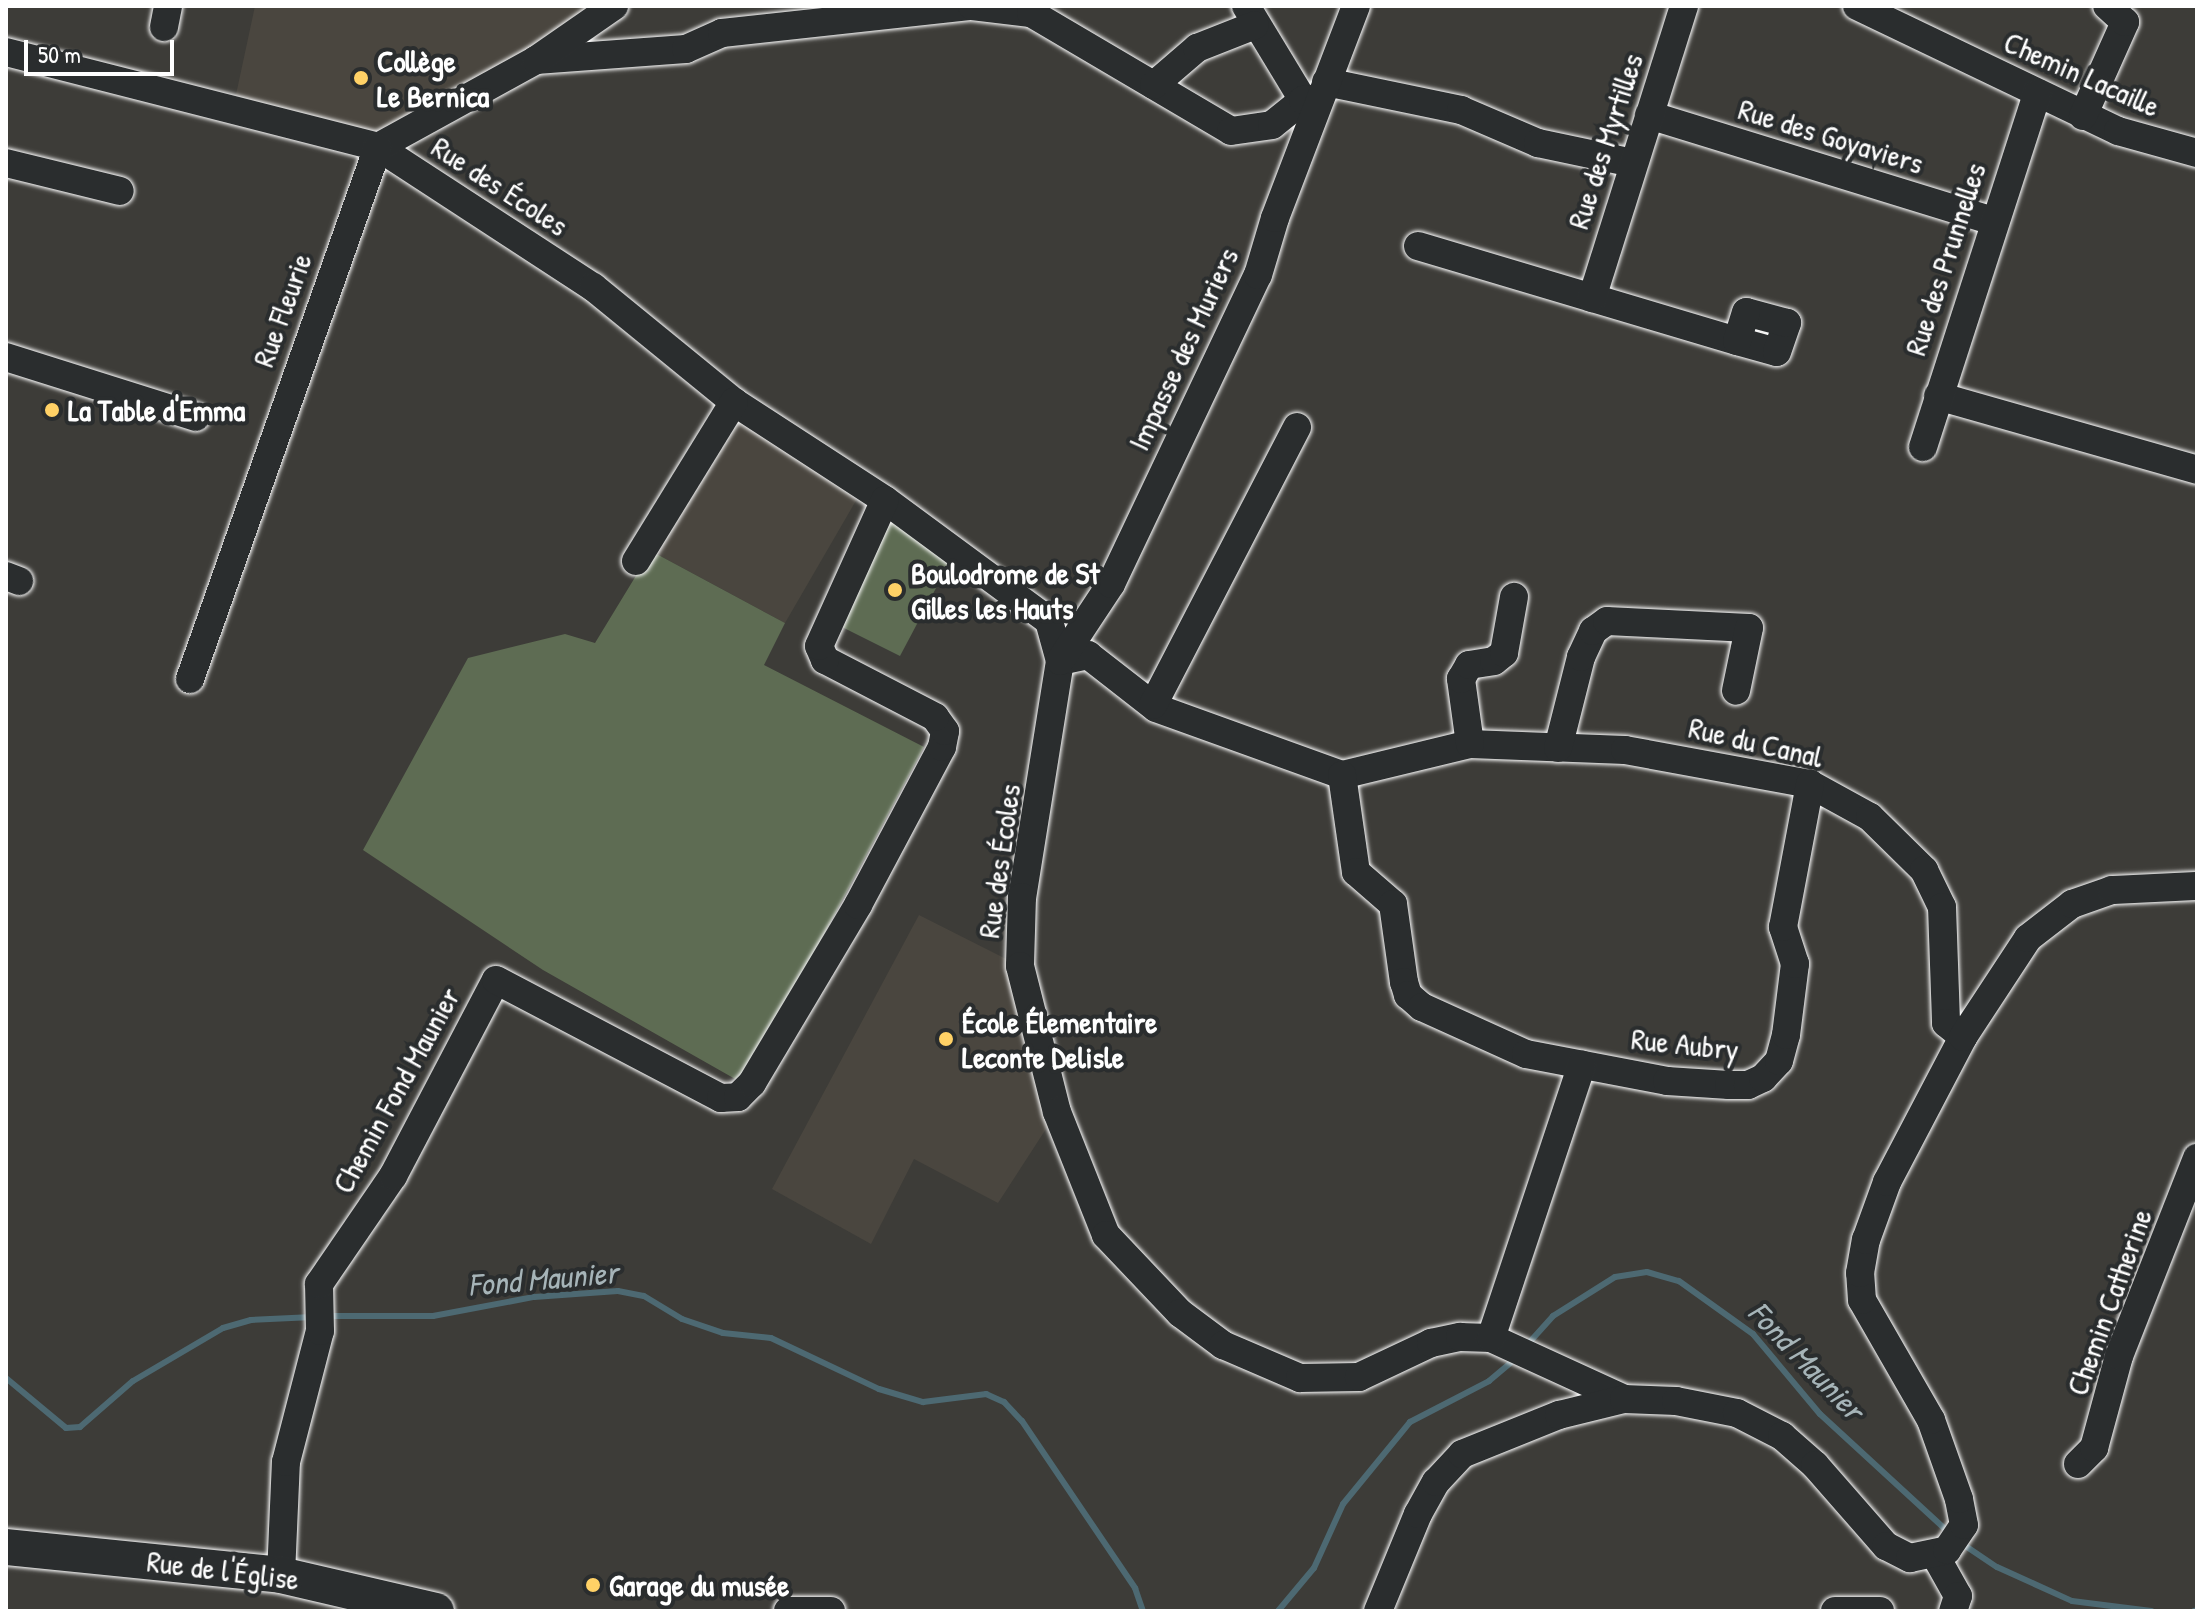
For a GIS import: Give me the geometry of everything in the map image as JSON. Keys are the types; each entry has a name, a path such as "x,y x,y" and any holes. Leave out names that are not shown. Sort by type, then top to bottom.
{"main road":[{"name":"Rue de l'Église","path":"6,1547 281,1575 436,1611"}],"street":[{"path":"536,60 621,57 686,49 725,19 972,6 1031,13 1231,131 1272,125 1316,93 1461,110 1538,143 1633,163"},
{"name":"Impasse des Muriers","path":"1060,661 1111,584 1258,275 1316,93 1356,6"},
{"name":"Rue des Myrtilles","path":"1592,298 1684,6"},
{"name":"Chemin Lacaille","path":"1857,6 2083,116 2151,144 2197,153"},
{"path":"2083,116 2125,22 2107,6"},
{"path":"378,147 536,60 609,9 621,57"},
{"path":"1154,85 1197,48 1250,15 1316,93"},
{"name":"Rue des Écoles","path":"6,52 378,147 593,287 734,402 885,500 1049,621 1060,661 1022,897 1020,966 1057,1112 1106,1235 1180,1313 1223,1345 1300,1378 1359,1377 1431,1343 1460,1337 1511,1347 1624,1399"},
{"name":"Rue des Prunnelles","path":"1923,447 2037,93"},
{"name":"Rue des Goyaviers","path":"1649,115 1994,221"},
{"name":"Rue Fleurie","path":"190,679 378,147"},
{"path":"6,163 120,191"},
{"path":"1418,246 1737,341"},
{"path":"6,357 196,417"},
{"path":"1938,396 2197,470"},
{"path":"636,561 734,402"},
{"path":"1153,705 1297,427"},
{"name":"Chemin Fond Maunier","path":"281,1575 286,1462 320,1331 319,1284 393,1176 496,980 721,1098 738,1097 752,1083 858,905 942,747 945,731 935,717 825,660 819,646 885,500"},
{"path":"1470,744 1461,679 1469,665 1494,661 1504,653 1514,597"},
{"name":"Rue du Canal","path":"1558,748 1581,657 1593,631 1607,621 1749,628 1736,691"},
{"path":"1060,661 1088,655 1153,705 1342,775"},
{"name":"Rue du Canal","path":"1342,775 1470,744 1640,752 1810,784 1870,817 1924,870 1942,907 1946,1023 1963,1037"},
{"name":"Rue Aubry","path":"1342,775 1356,872 1393,904 1408,995 1488,1039 1582,1065 1667,1081 1748,1085 1779,1061 1795,964 1783,927 1810,784"},
{"path":"1378,1611 1418,1514 1436,1482 1462,1454 1559,1415 1624,1399 1676,1401 1737,1413 1782,1436 1815,1465 1886,1546 1910,1558 1947,1550 1964,1525 1959,1499 1931,1420 1862,1300 1860,1273 1887,1182 1963,1037 2028,938 2061,911 2112,890 2197,886"},
{"path":"1511,1347 1582,1065"},
{"name":"Chemin Catherine","path":"2078,1464 2094,1448 2119,1356 2197,1158"},
{"path":"1935,1555 1958,1596 1953,1611"},
{"path":"788,1611 831,1611"},
{"path":"1835,1611 1880,1611"}],"shaded area":[{"name":"Collège Le Bernica","path":"255,6 605,6 372,141 234,104"},
{"path":"734,414 861,492 785,623 651,551"},
{"name":"École Élementaire Leconte Delisle","path":"919,915 1020,966 1057,1112 998,1203 914,1159 871,1244 772,1189"}],"green space":[{"name":"Boulodrome de St Gilles les Hauts","path":"893,518 953,556 900,656 838,625"},
{"path":"651,551 785,623 764,665 924,747 744,1084 543,970 363,850 468,658 565,634 595,643"}],"waterway":[{"name":"Fond Maunier","path":"1527,1345 1553,1316 1615,1277 1647,1272 1679,1281 1753,1334 1820,1414 1946,1530"},
{"name":"Fond Maunier","path":"328,1316 433,1316 534,1297 618,1291 644,1296 682,1319 723,1333 771,1338 879,1389 923,1402 986,1394 1004,1402 1022,1421 1135,1588 1143,1611"},
{"name":"Fond Maunier","path":"6,1378 66,1428 80,1427 133,1381 223,1328 251,1320 313,1317"},
{"name":"Fond Maunier","path":"1278,1611 1314,1568 1343,1504 1410,1422 1489,1381 1518,1357"},
{"name":"Fond Maunier","path":"1967,1547 1997,1567 2072,1601 2151,1611"}],"place":[{"name":"Collège Le Bernica","path":"361,78"},
{"name":"La Table d'Emma","path":"52,410"},
{"name":"Boulodrome de St Gilles les Hauts","path":"895,590"},
{"name":"École Élementaire Leconte Delisle","path":"946,1039"},
{"name":"Garage du musée","path":"593,1585"}]}
